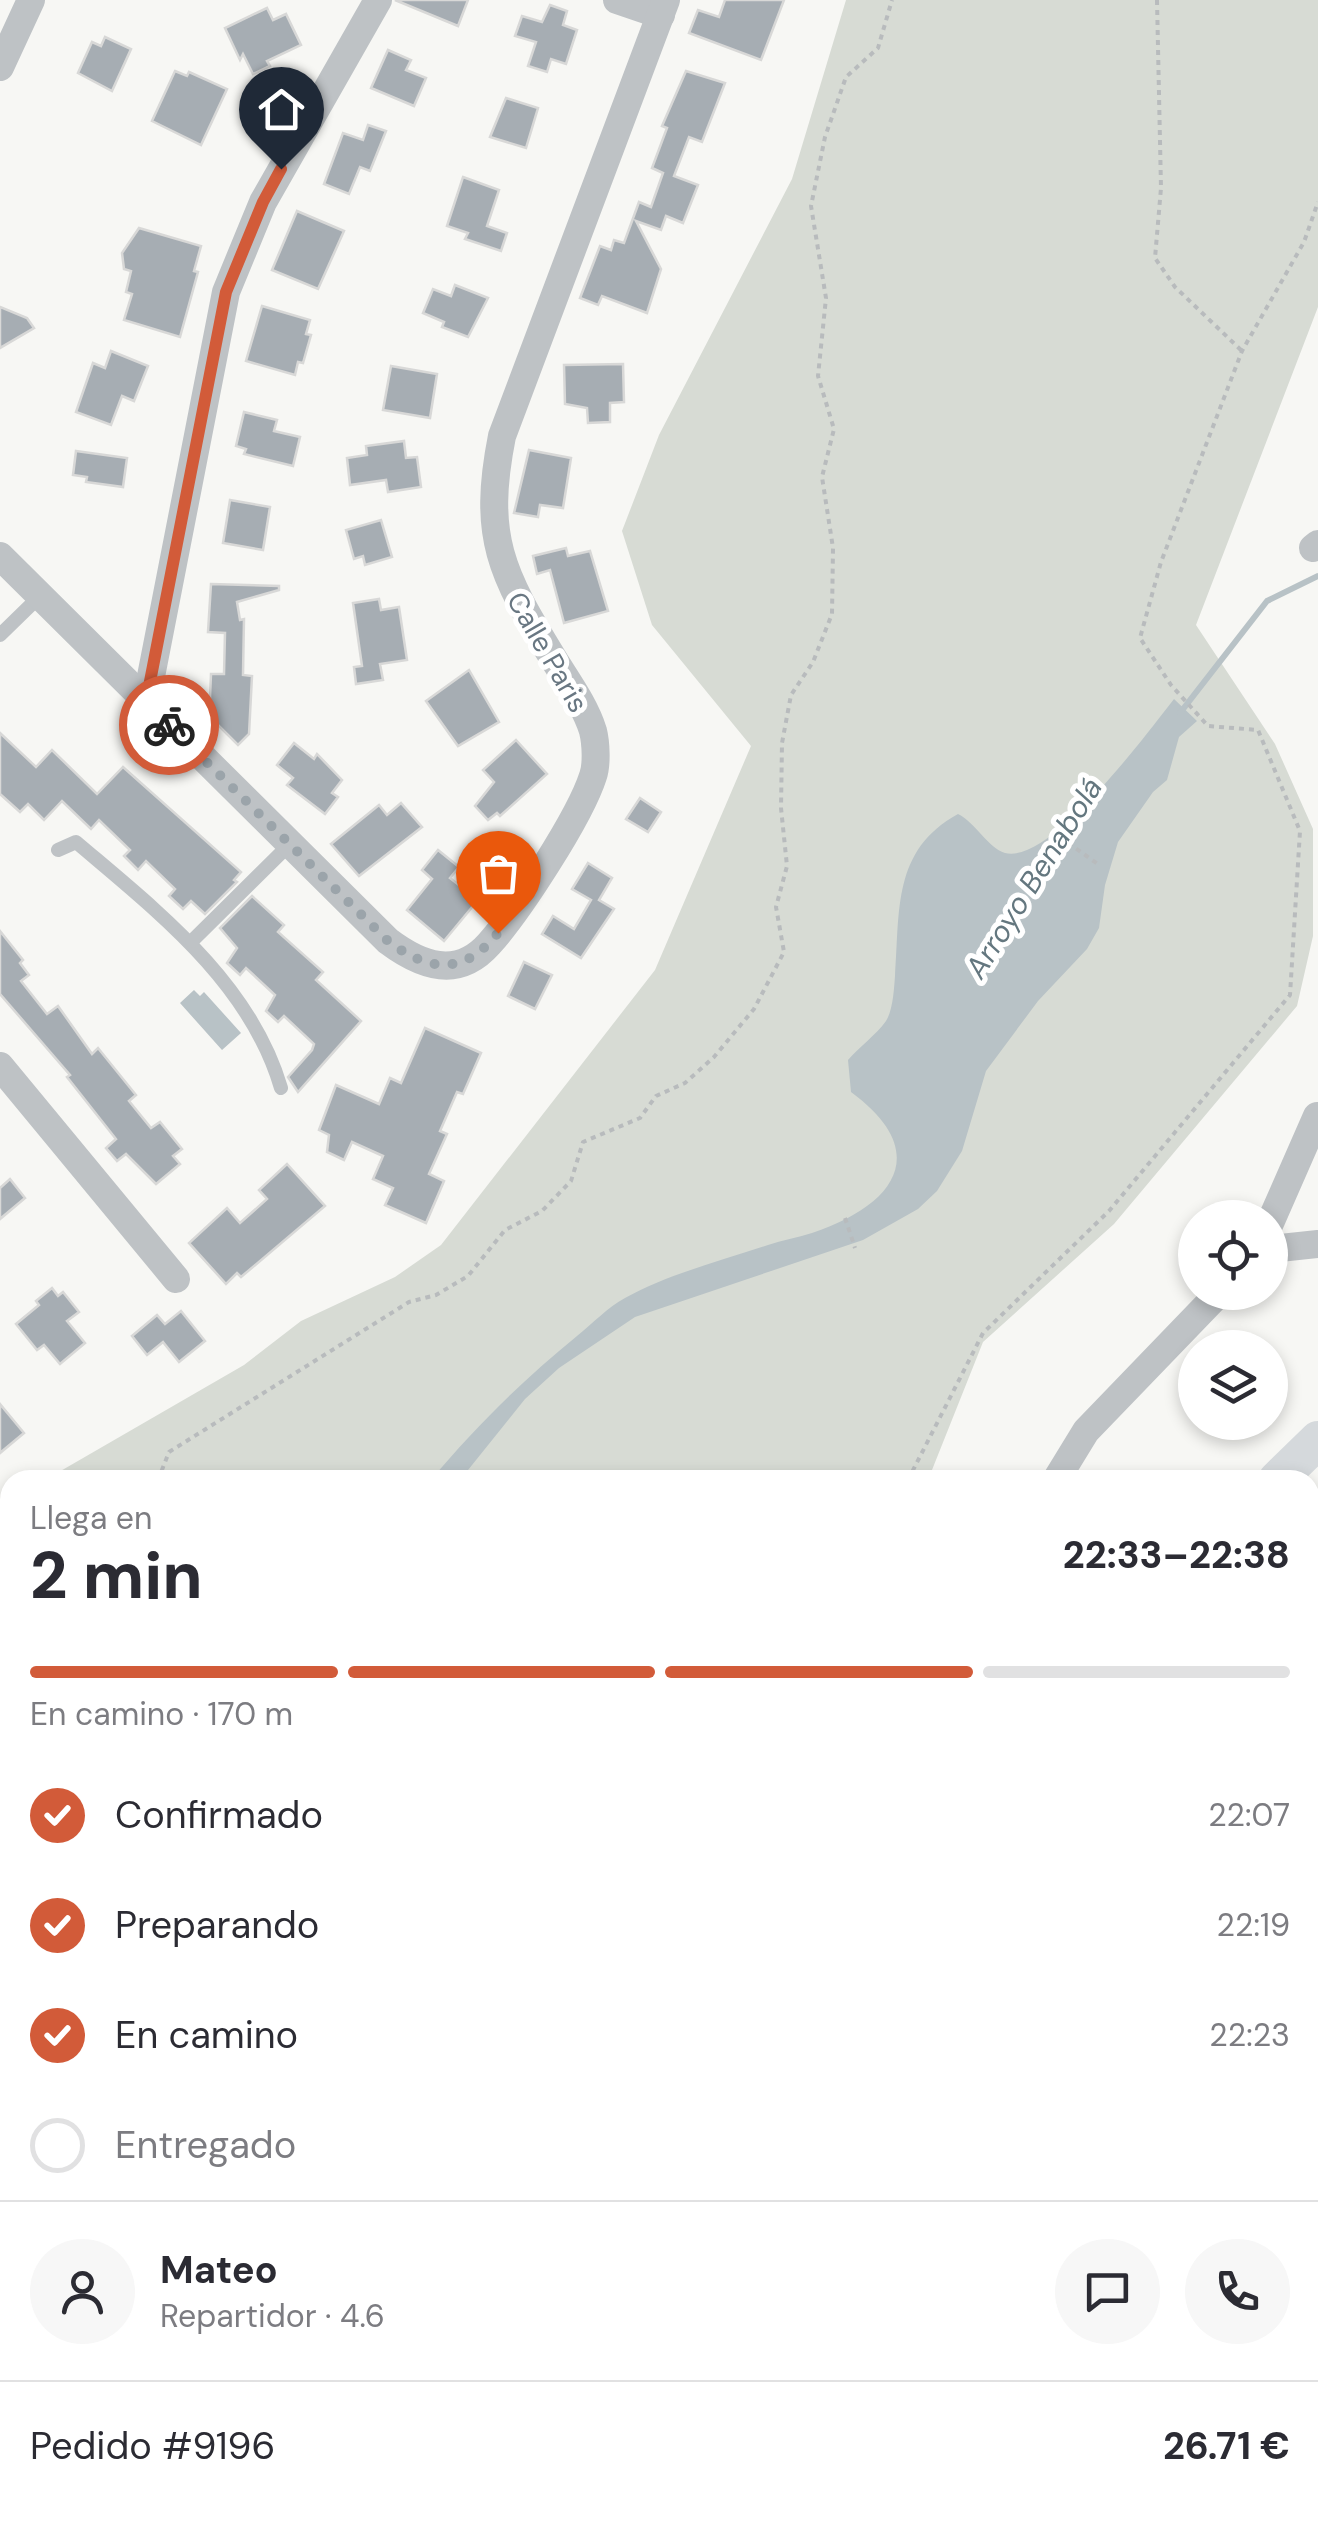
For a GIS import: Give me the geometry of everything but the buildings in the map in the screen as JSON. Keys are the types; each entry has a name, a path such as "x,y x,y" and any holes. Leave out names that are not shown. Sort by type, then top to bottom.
{"street":[{"path":"0,67 31,0"},
{"path":"146,702 226,292 263,202 378,0"},
{"path":"616,0 664,8"},
{"name":"Calle Paris","path":"0,556 388,941 412,960 436,967 462,961 485,949 511,918 583,800 595,772 594,733 577,697 514,596 501,565 493,526 494,478 502,436 664,8"},
{"path":"0,1066 176,1279"},
{"path":"1281,1200 1318,1116"},
{"path":"1288,1247 1318,1244"},
{"path":"1062,1470 1086,1431 1203,1310"},
{"path":"1287,1470 1318,1440"}],"lane":[{"path":"0,635 40,596"},
{"path":"58,850 76,842 192,942 269,1047 280,1088"},
{"path":"192,942 290,845"}],"path":[{"path":"162,1470 169,1452 274,1383 409,1302 436,1294 468,1276 505,1230 542,1211 571,1181 583,1142 640,1118 656,1096 684,1083 714,1057 754,1009 784,952 776,908 786,866 781,808 782,743 791,695 812,662 832,614 832,548 822,477 834,429 818,376 826,298 811,206 825,137 846,77 878,48 892,0"},
{"path":"1157,0 1161,188 1155,258 1175,286 1242,351"},
{"path":"913,1470 983,1332 1110,1211 1290,995 1300,831 1258,730 1208,726 1140,638 1161,562 1242,351 1304,242 1318,202"},
{"path":"1060,836 1099,865"},
{"path":"845,1218 855,1248"}],"shaded area":[{"path":"846,0 1318,0 1318,307 1196,625 1275,744 1313,829 1313,936 1297,1006 1114,1224 983,1342 932,1470 62,1470 244,1365 301,1321 395,1277 441,1245 655,970 751,746 652,625 622,531 659,435 792,179"}],"water":[{"path":"1174,699 1197,721 1179,737 1167,780 1153,792 1118,842 1105,885 1099,928 1087,949 1038,1001 986,1071 962,1151 937,1191 918,1209 863,1240 635,1317 559,1368 525,1399 468,1470 440,1470 519,1387 619,1302 677,1275 841,1222 882,1193 893,1175 897,1156 891,1136 877,1114 851,1092 848,1060 882,1026 890,1011 900,906 910,864 921,845 958,814 1005,853 1024,851 1047,839 1071,818 1121,765"},
{"path":"194,990 200,996 204,992 241,1033 222,1050 180,1003"}],"waterway":[{"name":"Arroyo Benabolá","path":"1180,713 1267,601 1318,576"}],"way so far":[{"path":"169,725 388,941 412,960 436,967 462,961 485,949 498,933"}],"route":[{"path":"169,725 146,702 226,292 281,169"}]}
